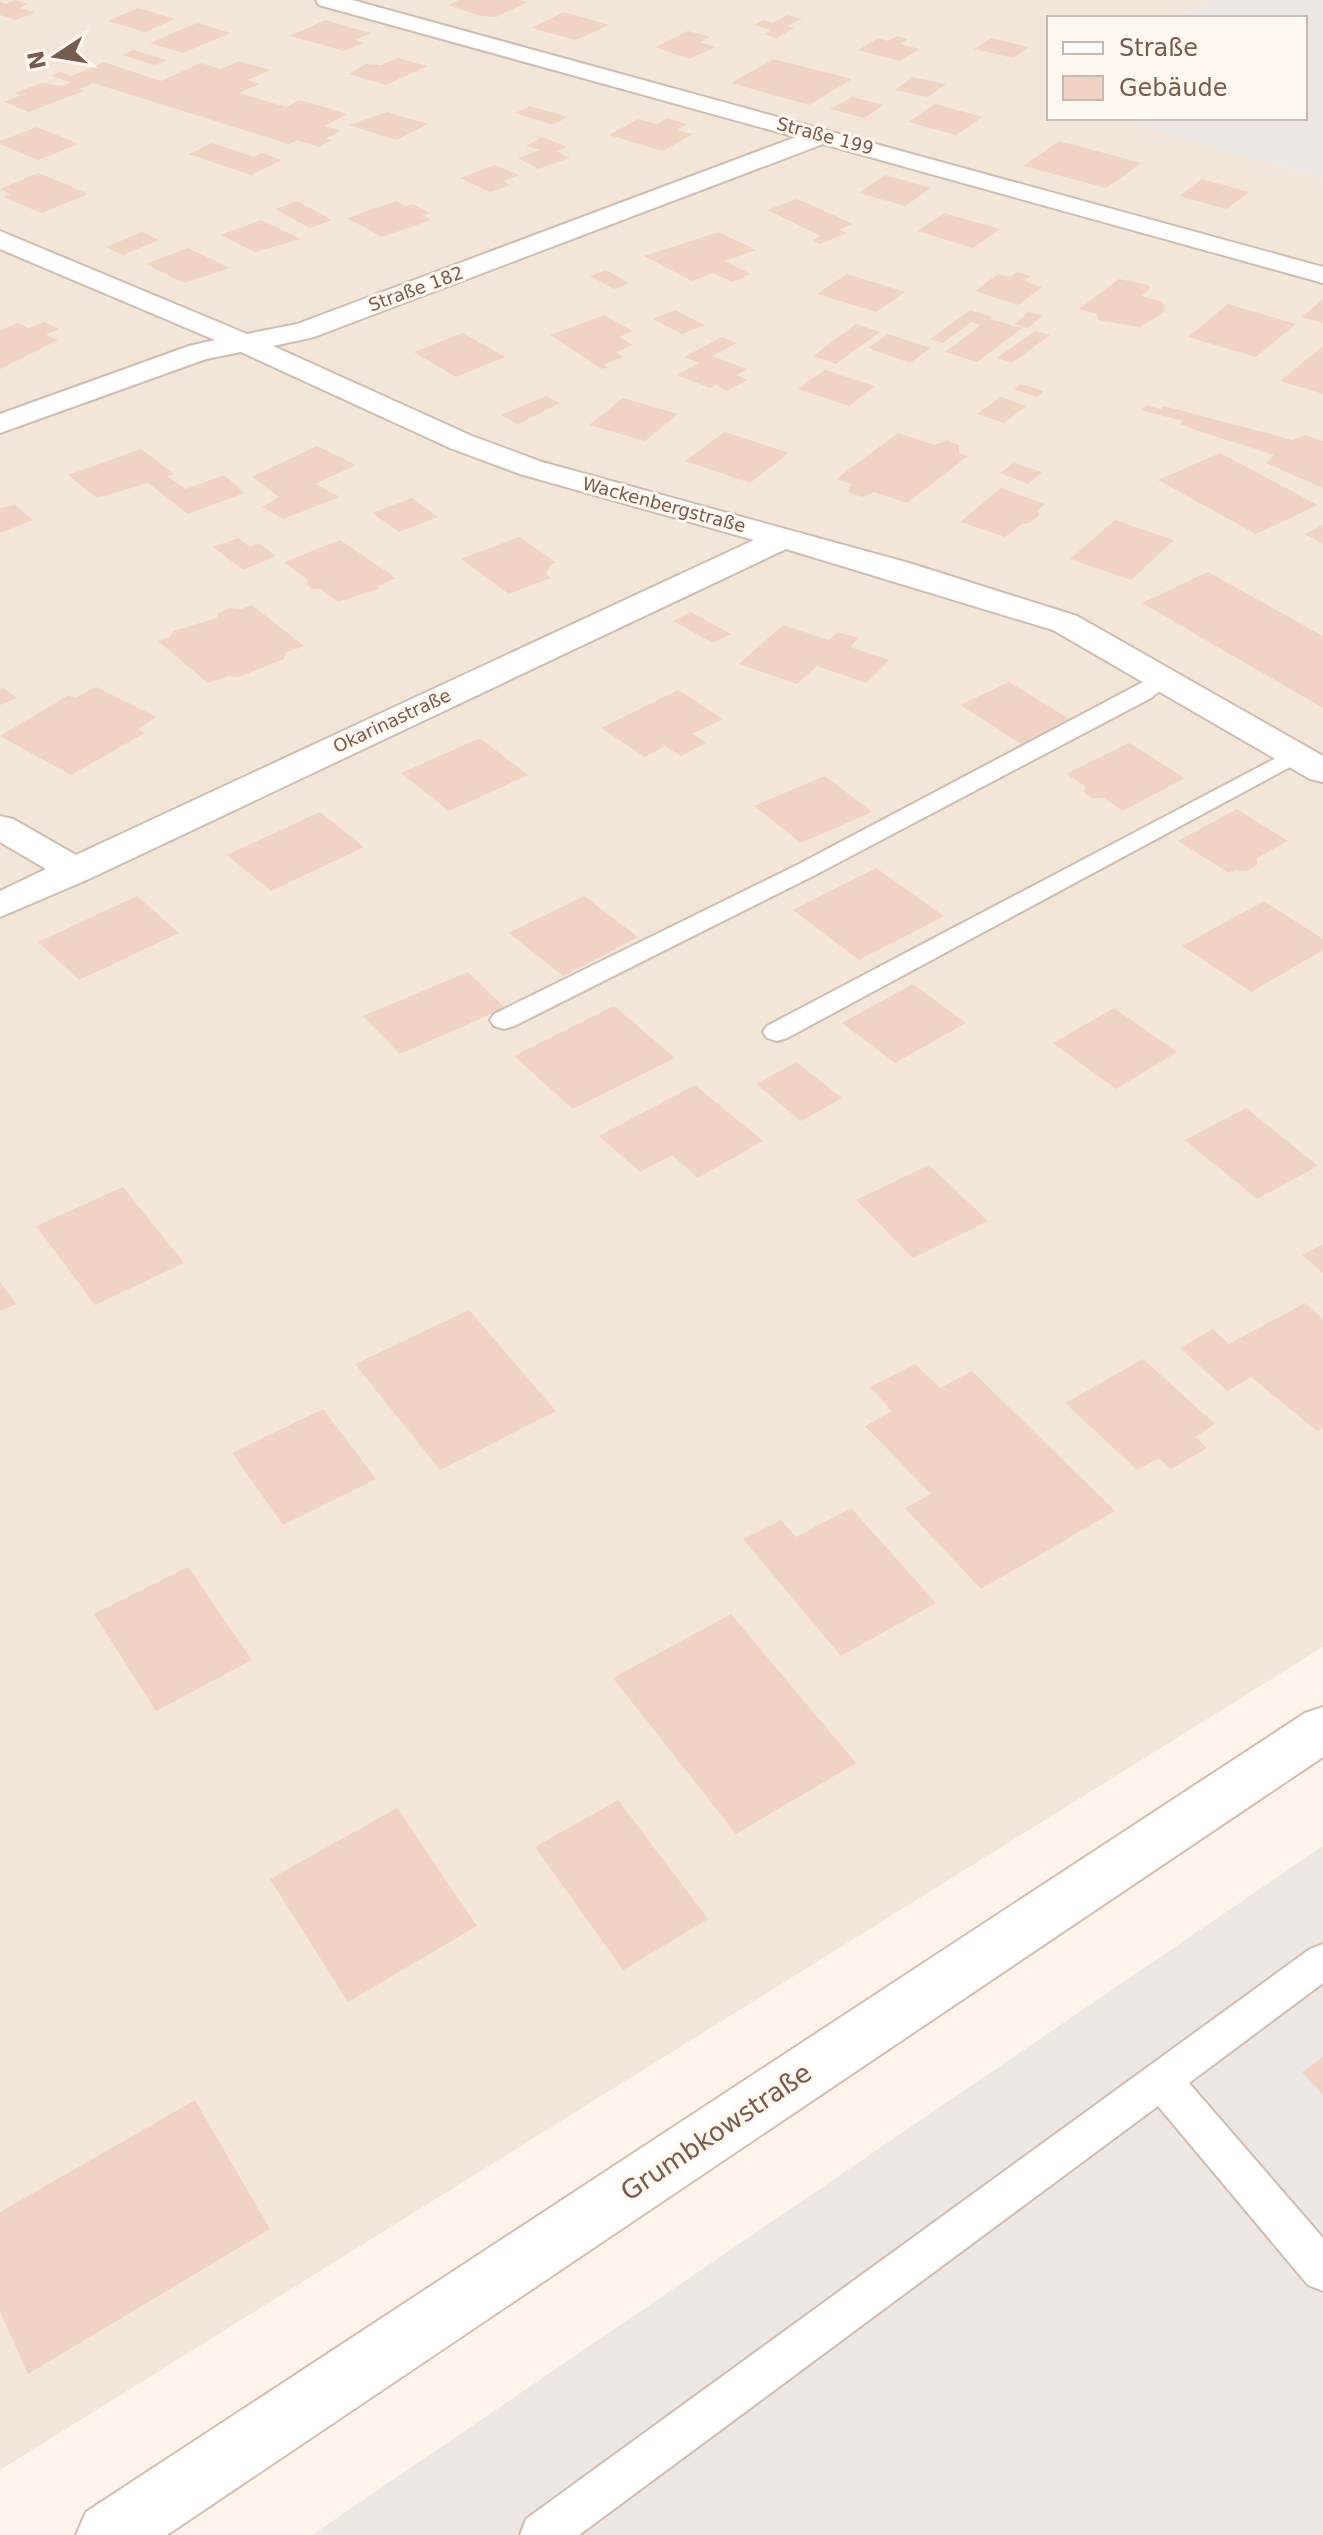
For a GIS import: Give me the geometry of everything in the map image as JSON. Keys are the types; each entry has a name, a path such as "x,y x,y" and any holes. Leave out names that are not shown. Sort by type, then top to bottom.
{"street":[{"name":"Straße 199","path":"327,0 825,135 1323,275"},
{"name":"Straße 182","path":"0,424 199,352 304,331 825,135"},
{"name":"Wackenbergstraße","path":"0,239 247,344 461,442 531,468 784,538 1065,623 1309,763"},
{"name":"Okarinastraße","path":"0,905 784,538"},
{"path":"0,827 76,871"},
{"name":"Grumbkowstraße","path":"109,2535 1323,1729"}],"lane":[{"path":"504,1020 808,869 1130,701 1162,679"},
{"path":"777,1032 1309,763"},
{"path":"542,2535 1323,1961"},
{"path":"1161,2080 1323,2270"}],"shaded area":[{"path":"0,0 1213,0 1178,16 1047,16 1047,120 1144,120 1133,124 1323,178 1323,1647 0,2470"},
{"path":"1213,0 1323,0 1323,178 1131,124 1143,120 1307,120 1307,16 1178,16"},
{"path":"1323,1846 1323,2535 312,2535"}],"building":[{"path":"16,0 28,4 19,8 35,12 16,20 0,15 0,2 6,4"},
{"path":"459,0 528,2 496,17 481,16 448,5"},
{"path":"138,8 175,19 145,32 108,21"},
{"path":"564,12 609,25 576,40 531,28"},
{"path":"788,15 802,19 787,26 794,28 776,38 763,34 771,30 754,25 764,20 773,23"},
{"path":"325,20 371,33 355,40 363,43 344,51 290,36"},
{"path":"197,23 231,33 183,53 150,43"},
{"path":"688,31 711,37 700,42 716,47 689,59 655,47"},
{"path":"897,36 908,39 900,44 920,49 900,61 858,50 878,38 888,41"},
{"path":"991,38 1029,47 1013,58 974,49"},
{"path":"133,50 167,60 155,65 122,55"},
{"path":"398,58 427,66 386,85 349,74 366,64 381,65"},
{"path":"774,59 852,79 809,105 731,83"},
{"path":"239,61 270,70 248,80 259,84 239,93 286,107 300,100 347,114 325,126 341,131 325,139 332,140 319,147 297,140 289,144 93,83 79,89 84,91 29,112 4,102 21,95 14,93 42,83 62,86 71,82 51,76 59,72 71,76 104,62 161,81 201,63 221,69"},
{"path":"913,77 946,84 928,97 895,90"},
{"path":"852,97 884,105 864,118 830,109"},
{"path":"935,104 983,117 956,135 908,122"},
{"path":"530,106 568,117 553,125 515,113"},
{"path":"387,112 428,124 396,140 349,125"},
{"path":"667,118 687,124 677,130 693,134 662,151 609,135 638,119 657,124"},
{"path":"37,127 79,144 38,160 0,144 0,141"},
{"path":"542,137 568,147 556,151 570,158 538,169 518,158 541,150 526,146"},
{"path":"1059,141 1142,163 1106,188 1023,166"},
{"path":"212,143 254,157 262,153 282,160 251,175 189,154"},
{"path":"495,165 519,175 503,181 511,185 490,192 460,178"},
{"path":"38,173 88,194 42,213 3,197 10,194 0,189"},
{"path":"885,175 931,188 905,206 859,193"},
{"path":"1202,179 1249,192 1226,209 1179,196"},
{"path":"797,199 853,224 839,230 847,233 820,244 813,240 821,236 767,210"},
{"path":"297,201 332,220 310,228 275,209"},
{"path":"396,201 406,206 413,204 430,213 423,215 431,220 382,237 347,218"},
{"path":"944,213 1000,229 973,248 917,231"},
{"path":"261,220 301,239 255,252 221,235"},
{"path":"142,232 159,240 123,255 106,247"},
{"path":"719,232 756,250 725,261 751,274 732,282 713,273 692,281 644,256"},
{"path":"188,248 230,268 184,283 146,264"},
{"path":"606,270 629,283 614,289 590,276"},
{"path":"1017,272 1031,276 1024,281 1042,287 1018,305 975,291 998,274 1010,277"},
{"path":"847,274 905,292 876,312 817,294"},
{"path":"1119,279 1148,285 1150,289 1141,296 1163,302 1164,312 1140,327 1098,320 1097,314 1079,309"},
{"path":"1323,299 1323,323 1302,317"},
{"path":"1228,304 1296,324 1256,357 1188,337"},
{"path":"675,310 705,325 682,334 653,319"},
{"path":"970,310 1022,328 977,362 945,352 981,325 971,322 943,343 930,339"},
{"path":"1029,312 1043,316 1027,328 1014,324"},
{"path":"604,315 633,331 619,337 633,345 616,352 623,357 603,365 607,367 602,369 550,335"},
{"path":"44,322 59,329 46,335 58,340 0,369 0,331 17,323 29,328"},
{"path":"856,324 880,332 836,364 813,356"},
{"path":"1035,331 1050,335 1012,363 997,358"},
{"path":"463,333 505,357 456,377 414,352"},
{"path":"888,334 931,348 910,363 868,348"},
{"path":"722,337 737,343 712,356 747,369 736,375 748,380 727,391 677,375 699,363 684,357"},
{"path":"1323,346 1323,394 1280,381"},
{"path":"825,370 875,386 849,406 798,389"},
{"path":"1021,384 1044,391 1037,397 1014,389"},
{"path":"546,396 560,403 518,424 501,415"},
{"path":"1001,397 1026,406 1004,423 977,414"},
{"path":"623,398 678,414 645,441 589,425"},
{"path":"1147,405 1160,409 1164,406 1293,440 1304,435 1323,441 1323,488 1266,463 1274,455 1180,424 1183,421 1141,410"},
{"path":"725,432 789,453 750,483 685,461"},
{"path":"898,433 934,445 947,441 959,445 959,453 968,456 907,503 874,492 862,497 848,492 851,484 836,479"},
{"path":"317,446 356,465 315,484 340,497 283,519 262,507 279,497 252,477"},
{"path":"141,449 174,474 167,476 186,489 224,475 245,493 188,514 148,483 97,498 68,475"},
{"path":"1220,453 1318,505 1256,534 1158,480"},
{"path":"1014,463 1042,472 1028,484 1000,473"},
{"path":"1001,488 1045,504 1030,523 1022,524 1005,537 960,522"},
{"path":"412,498 438,517 399,532 372,513"},
{"path":"15,505 33,520 0,533 0,508"},
{"path":"1115,520 1174,540 1131,580 1070,559"},
{"path":"1323,525 1323,544 1305,534"},
{"path":"519,537 556,562 550,565 546,574 551,578 509,594 461,559"},
{"path":"238,538 250,547 259,543 276,556 243,570 213,547"},
{"path":"340,540 396,578 378,586 378,589 338,602 321,589 312,589 307,584 308,580 284,562"},
{"path":"1208,572 1323,636 1323,708 1142,603"},
{"path":"252,605 304,646 285,653 284,659 239,677 228,676 208,683 158,641 170,637 173,631 217,618 218,613 231,608 241,609"},
{"path":"691,612 731,634 713,643 673,621"},
{"path":"783,625 829,640 838,632 858,638 850,647 889,660 866,683 817,666 797,684 739,664"},
{"path":"1009,682 1071,720 1021,744 960,705"},
{"path":"96,687 157,717 138,729 145,733 71,775 0,736 69,695 75,698"},
{"path":"0,689 17,698 0,705"},
{"path":"678,690 723,719 692,734 706,743 681,756 665,746 645,757 601,728"},
{"path":"480,738 528,775 449,811 401,773"},
{"path":"1129,743 1185,778 1123,811 1104,798 1091,798 1084,793 1085,786 1066,774"},
{"path":"825,776 872,812 801,843 754,806"},
{"path":"1237,809 1288,841 1257,858 1257,865 1246,871 1229,873 1178,841"},
{"path":"320,812 364,847 271,891 227,855"},
{"path":"876,868 944,916 859,960 793,910"},
{"path":"137,896 179,933 79,980 38,942"},
{"path":"584,896 638,937 563,976 509,933"},
{"path":"1264,901 1323,939 1323,950 1251,992 1182,946"},
{"path":"468,972 505,1008 400,1054 363,1016"},
{"path":"913,984 966,1023 895,1063 842,1023"},
{"path":"614,1006 675,1058 573,1109 514,1056"},
{"path":"1114,1008 1177,1052 1116,1089 1053,1043"},
{"path":"796,1062 842,1098 801,1121 756,1084"},
{"path":"695,1085 763,1141 698,1178 672,1155 640,1172 599,1136"},
{"path":"1246,1108 1318,1166 1257,1199 1185,1140"},
{"path":"929,1165 988,1221 913,1258 856,1200"},
{"path":"123,1187 184,1263 95,1305 36,1226"},
{"path":"1323,1244 1323,1273 1302,1255"},
{"path":"0,1282 16,1304 0,1311"},
{"path":"1305,1303 1323,1319 1323,1428 1317,1431 1251,1377 1227,1391 1180,1348 1213,1329 1229,1344"},
{"path":"469,1310 556,1411 440,1470 355,1364"},
{"path":"1143,1359 1215,1424 1195,1437 1207,1448 1171,1469 1159,1458 1137,1470 1065,1403"},
{"path":"915,1364 940,1388 972,1371 1115,1511 981,1589 905,1508 931,1494 865,1426 892,1411 870,1387"},
{"path":"323,1409 376,1479 283,1525 232,1453"},
{"path":"851,1508 936,1603 841,1656 743,1539 781,1520 796,1537"},
{"path":"188,1567 252,1660 156,1711 94,1614"},
{"path":"731,1614 856,1763 736,1834 613,1678"},
{"path":"618,1800 708,1919 623,1970 535,1847"},
{"path":"397,1808 477,1926 348,2002 270,1879"},
{"path":"1323,2057 1323,2095 1302,2072"},
{"path":"195,2100 270,2229 28,2374 0,2312 0,2212"}]}
